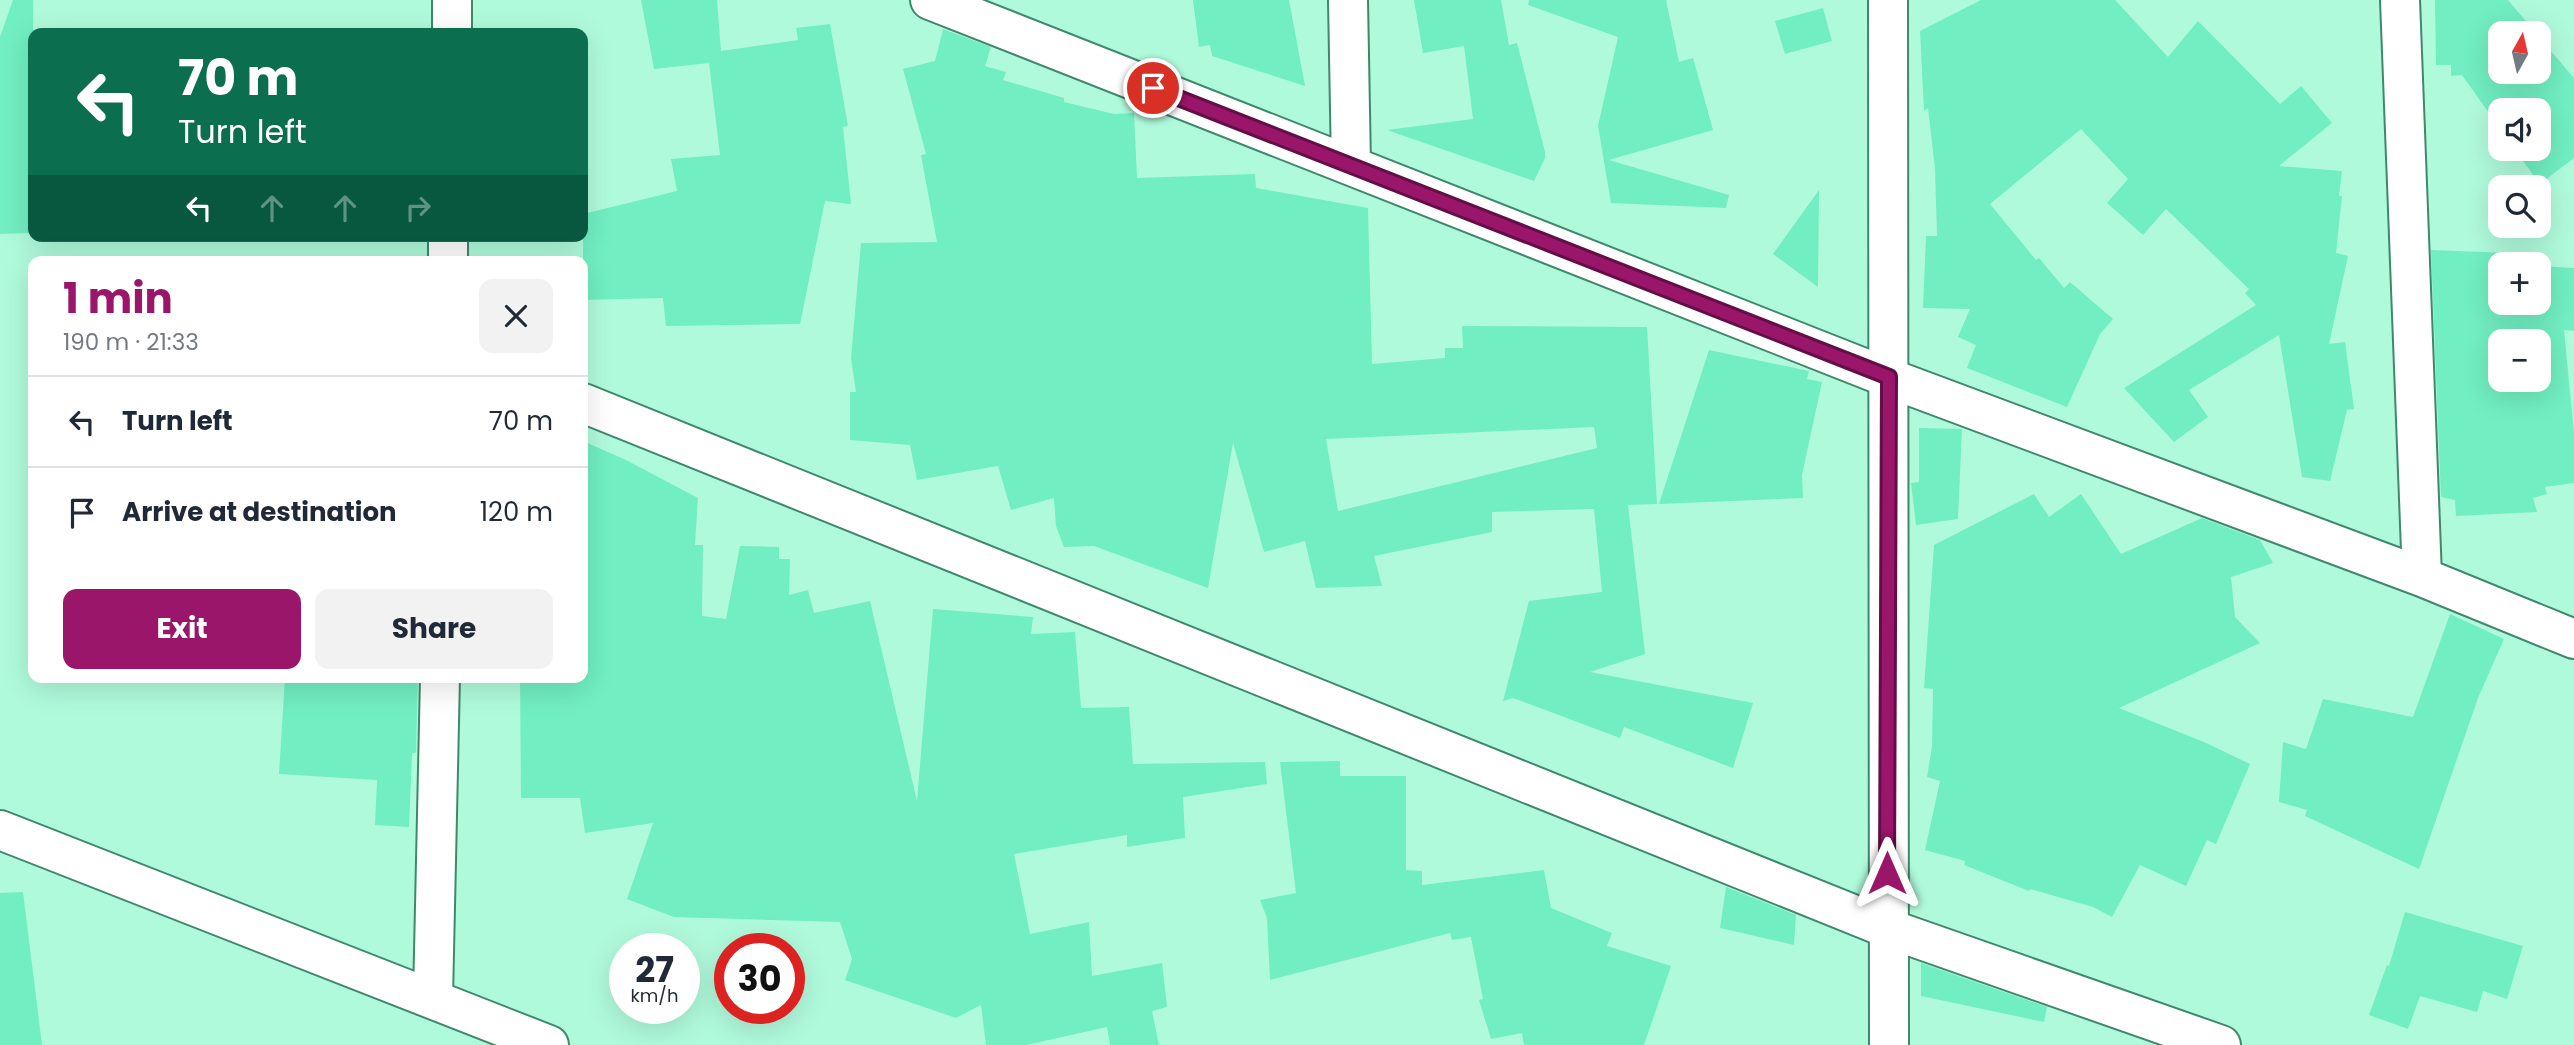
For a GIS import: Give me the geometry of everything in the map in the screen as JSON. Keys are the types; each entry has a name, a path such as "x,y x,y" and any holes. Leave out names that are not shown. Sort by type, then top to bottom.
{"street":[{"path":"452,0 452,28"},
{"path":"930,0 1889,377 2422,577 2574,639"},
{"path":"1348,0 1351,165"},
{"path":"1888,0 1889,1045"},
{"path":"2400,0 2422,577"},
{"path":"588,405 1887,928 2221,1045"},
{"path":"433,998 440,683"},
{"path":"0,830 549,1045"}],"building":[{"path":"13,0 33,0 33,28 28,28 28,233 0,234 0,37"},
{"path":"641,0 717,0 721,51 798,40 796,28 830,24 848,126 843,127 851,204 825,201 800,324 666,326 663,298 588,300 588,256 583,256 583,242 588,242 588,213 677,191 671,159 720,155 709,63 654,69"},
{"path":"1193,0 1289,0 1305,86 1212,56 1210,45 1199,47"},
{"path":"1414,0 1501,0 1509,45 1517,43 1545,152 1545,158 1534,181 1387,130 1473,119 1464,46 1423,53"},
{"path":"1529,0 1666,0 1679,62 1693,58 1713,130 1609,160 1729,195 1726,208 1611,203 1598,126 1618,37 1528,5"},
{"path":"1981,0 2115,0 2168,57 2198,21 2280,104 2301,86 2332,123 2279,166 2342,171 2336,253 2348,256 2329,344 2345,342 2354,409 2347,410 2330,481 2302,477 2279,335 2189,390 2208,417 2174,442 2124,388 2256,305 2245,293 2249,289 2166,209 2143,235 2107,203 2128,179 2081,129 1990,204 2036,260 2039,258 2064,288 2070,282 2113,319 2100,334 2067,407 1967,368 1976,345 1958,337 1970,309 1923,308 1926,236 1937,236 1935,169 1928,108 1924,111 1920,31"},
{"path":"2435,0 2508,0 2526,21 2488,21 2488,84 2552,84 2552,52 2574,78 2574,158 2551,176 2533,175 2523,161 2551,161 2551,98 2488,98 2488,112 2462,75 2451,76 2451,65 2436,65"},
{"path":"1823,8 1832,41 1785,54 1775,21"},
{"path":"943,29 991,47 985,66 1006,72 1003,80 1064,98 1064,102 1114,114 1134,113 1137,178 1255,174 1256,188 1368,208 1372,364 1445,358 1445,348 1463,348 1462,326 1647,327 1657,504 1628,505 1645,654 1590,672 1753,703 1733,768 1624,727 1620,738 1513,698 1503,701 1529,601 1602,592 1594,509 1492,512 1492,532 1374,556 1382,586 1316,588 1305,541 1264,552 1233,443 1208,588 1094,546 1064,547 1056,526 1054,498 1011,510 998,466 917,480 910,445 850,440 850,392 856,392 851,358 861,243 937,242 921,155 926,154 903,69 935,61","holes":["1594,427 1597,448 1338,511 1326,439"]},
{"path":"1819,190 1818,287 1773,254"},
{"path":"2431,250 2488,252 2488,315 2551,315 2551,267 2574,268 2574,331 2564,330 2574,433 2574,483 2545,487 2547,494 2533,498 2537,512 2456,516 2455,500 2441,497"},
{"path":"1709,350 1809,371 1807,379 1822,382 1802,475 1803,498 1659,504"},
{"path":"1919,428 1962,429 1958,519 1916,525 1911,483 1919,482"},
{"path":"588,443 698,498 695,545 703,545 702,616 726,619 740,546 779,547 779,559 790,559 789,595 808,590 814,613 870,601 917,801 933,609 1033,617 1031,634 1075,632 1081,708 1129,707 1133,764 1265,762 1267,784 1183,797 1185,838 1127,847 1127,835 1014,854 1030,934 1089,922 1092,976 1162,963 1167,1007 1152,1011 1159,1045 1110,1045 1107,1027 1026,1045 986,1045 981,1005 956,1018 845,980 852,959 840,922 674,917 627,899 653,823 585,833 580,798 521,798 520,683 588,683"},
{"path":"2034,494 2049,517 2081,494 2121,554 2202,518 2260,540 2273,563 2231,577 2235,617 2260,643 2119,708 2204,742 2250,764 2216,844 2207,840 2186,886 2140,865 2112,917 2093,907 2030,889 2029,891 1964,865 1965,861 1925,850 1940,781 1927,777 1932,747 1933,689 1924,688 1934,545"},
{"path":"2450,614 2504,639 2478,698 2419,869 2305,816 2307,810 2279,802 2283,742 2306,749 2323,699 2413,717"},
{"path":"285,683 418,683 416,753 412,753 409,827 375,825 377,780 279,774"},
{"path":"1340,761 1340,776 1406,776 1406,870 1422,871 1422,885 1544,870 1551,908 1612,933 1607,946 1671,966 1644,1045 1524,1045 1522,1033 1491,1039 1479,1000 1483,999 1471,937 1452,940 1450,933 1270,980 1267,918 1260,900 1296,893 1280,762"},
{"path":"1726,887 1796,915 1794,945 1720,928"},
{"path":"23,892 42,1045 0,1045 0,893"},
{"path":"2405,912 2523,946 2507,999 2483,991 2477,1012 2420,996 2408,1029 2369,1015 2387,965 2389,966"},
{"path":"1921,963 2047,1007 2044,1022 1921,996"}],"route":[{"path":"1153,88 1889,377 1887,873"}]}
